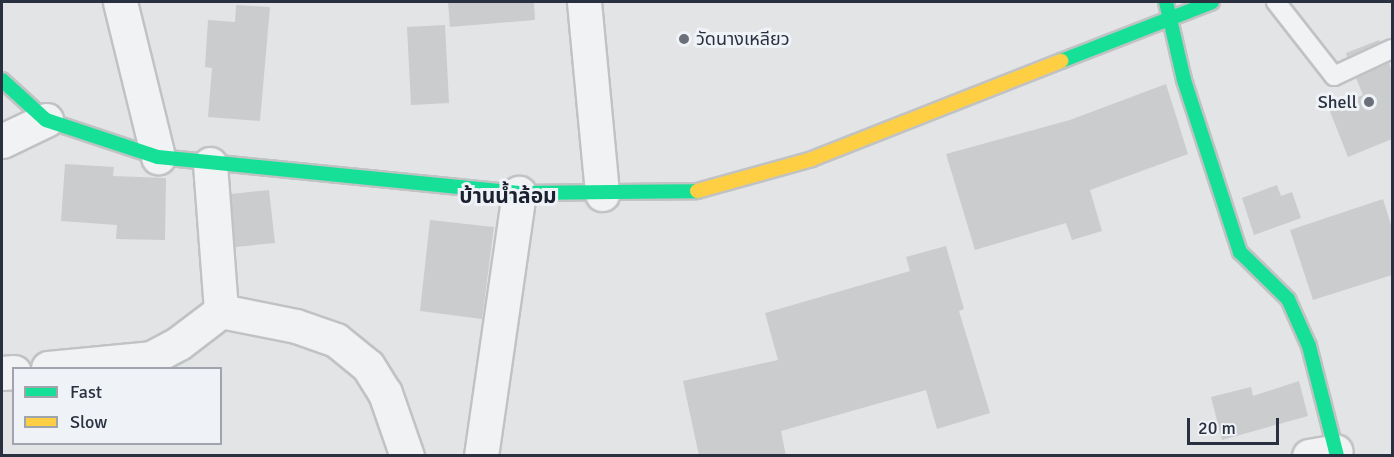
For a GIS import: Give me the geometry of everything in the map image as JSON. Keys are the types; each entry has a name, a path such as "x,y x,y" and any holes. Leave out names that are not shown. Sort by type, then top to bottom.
{"main road":[{"path":"1166,2 1184,81 1240,252 1288,299 1309,346 1327,454"},
{"path":"2,80 46,120 158,157 519,194 694,192 812,159 1169,16 1212,2"}],"street":[{"path":"120,2 158,157"},
{"path":"584,2 602,194"},
{"path":"2,141 46,120"},
{"path":"210,164 221,310"},
{"path":"481,456 519,194"},
{"path":"67,367 151,358 179,343 221,310"},
{"path":"221,310 296,326 336,340 368,366 385,393 407,456"}],"lane":[{"path":"1276,2 1334,76 1392,48"}],"building":[{"path":"448,2 534,2 535,20 450,27"},
{"path":"236,5 270,7 260,121 208,117 212,68 205,67 208,20 235,22"},
{"path":"445,25 449,103 411,105 407,27"},
{"path":"1379,40 1380,42 1347,57 1346,53"},
{"name":"Shell","path":"1389,63 1392,72 1392,139 1348,157 1329,109 1363,95 1356,78"},
{"path":"1166,84 1188,154 1090,190 1102,231 1072,240 1066,223 975,250 946,154 1070,120"},
{"path":"65,164 114,167 113,176 166,178 165,240 116,239 117,225 61,221"},
{"path":"1277,185 1281,196 1292,192 1301,218 1254,235 1242,198"},
{"path":"269,190 275,243 235,247 231,194"},
{"path":"1383,199 1392,228 1392,275 1313,300 1290,230"},
{"path":"430,220 494,227 482,319 420,311"},
{"path":"946,246 964,309 959,311 990,413 937,429 926,390 781,431 786,456 699,456 683,381 778,360 765,313 910,271 906,257"},
{"path":"1299,381 1308,416 1222,440 1211,397 1251,387 1253,396"}],"traffic: fast":[{"path":"1166,2 1184,80 1240,252 1288,299 1309,346 1337,456"},
{"path":"1061,61 1212,2"},
{"path":"2,80 46,120 158,157 519,193 697,191"}],"traffic: slow":[{"path":"697,191 812,159 1061,61"}],"place":[{"name":"วัดนางเหลียว","path":"684,39"},
{"name":"Shell","path":"1369,102"}],"district":[{"name":"บ้านน้ำล้อม","path":"508,196"}]}
